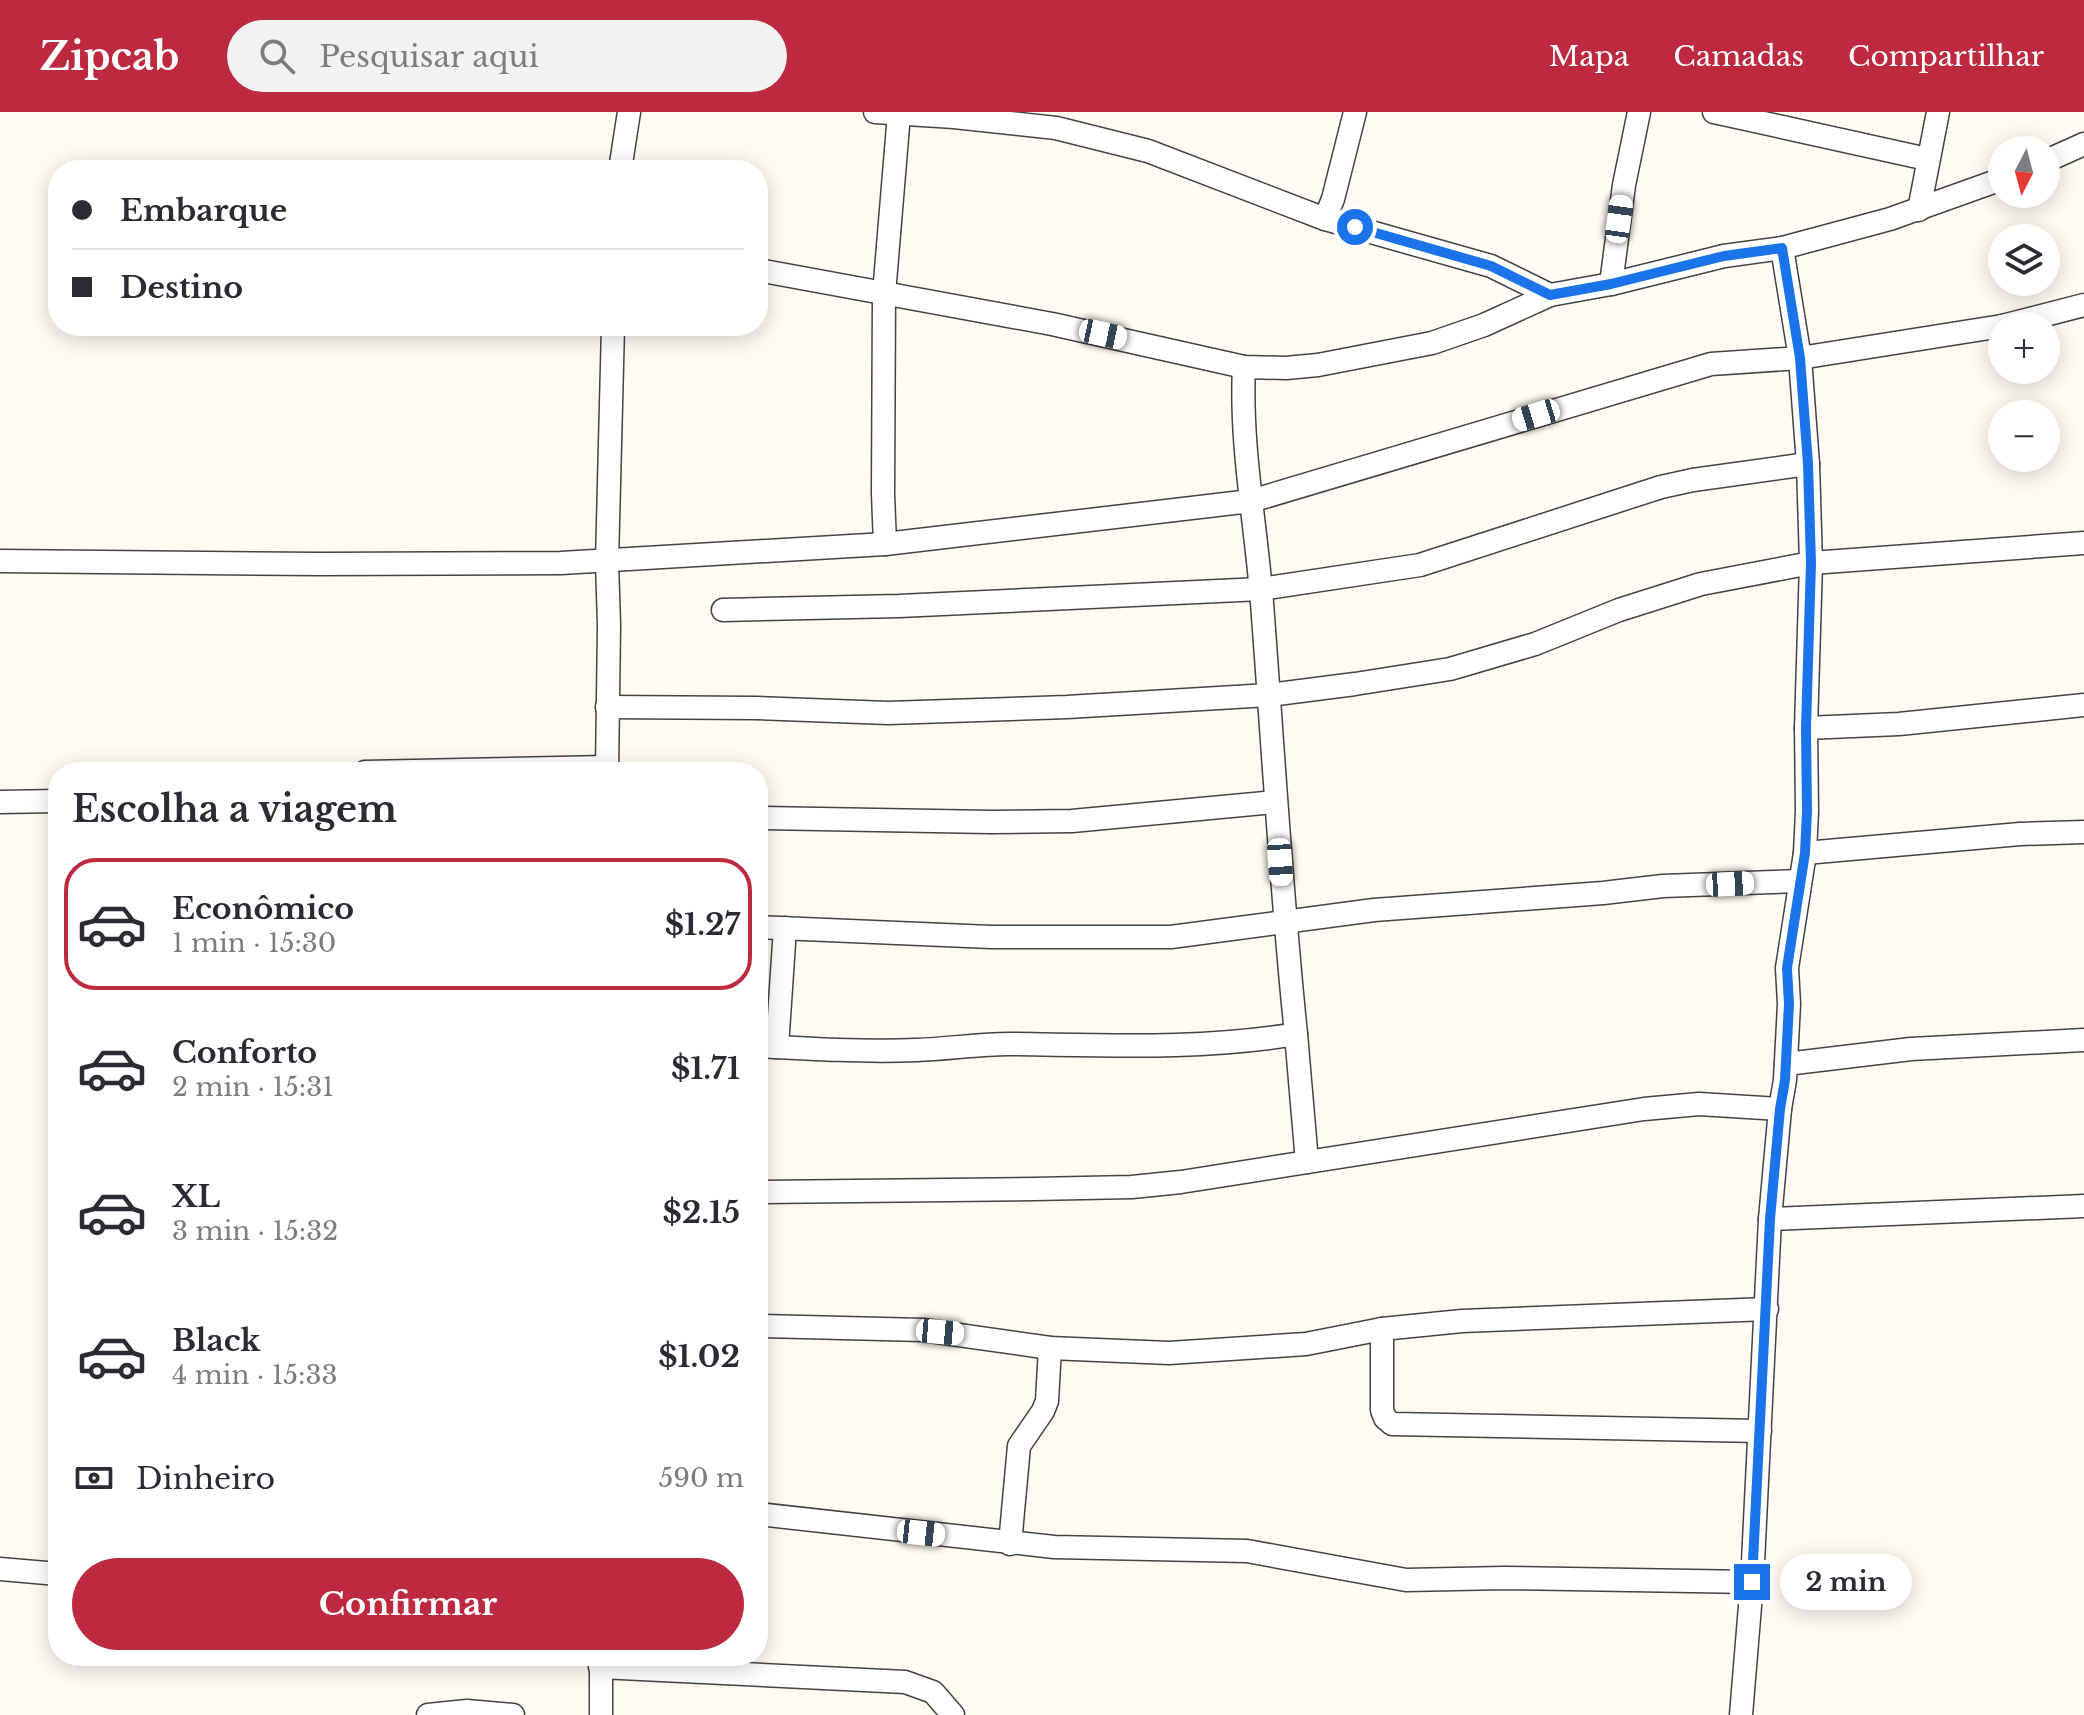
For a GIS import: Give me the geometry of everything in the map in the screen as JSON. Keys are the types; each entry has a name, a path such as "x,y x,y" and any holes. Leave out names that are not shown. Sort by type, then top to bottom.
{"street":[{"path":"622,160 629,112"},
{"path":"875,112 1056,128 1148,151 1325,219 1491,266 1550,295"},
{"path":"1325,219 1339,180 1355,112"},
{"path":"1611,284 1624,185 1639,112"},
{"path":"1714,112 1927,159"},
{"path":"1919,210 1938,112"},
{"path":"885,544 884,294 899,114"},
{"path":"2060,155 2084,144"},
{"path":"768,272 1052,324 1244,367 1318,365 1432,343 1484,325 1550,295 1611,284 1724,256 1782,248 1919,210 1988,184"},
{"path":"1741,1715 1752,1582 1770,1219 1786,1064 1787,968 1805,853 1811,563 1808,464 1800,358 1782,248"},
{"path":"2057,312 2084,305"},
{"path":"0,561 303,564 607,562 885,544 1251,501 1711,364 1800,358 1988,328"},
{"path":"607,762 607,562 613,336"},
{"path":"1244,367 1243,414 1261,589 1284,922 1307,1162"},
{"path":"723,610 899,606 1261,589 1420,565 1661,487 1808,464"},
{"path":"607,707 888,713 1067,707 1269,695 1450,669 1535,644 1619,610 1701,584 1811,563 2084,543"},
{"path":"1806,728 1899,724 2084,705"},
{"path":"0,802 48,801"},
{"path":"768,818 1072,821 1275,802"},
{"path":"1805,853 2020,834 2084,832"},
{"path":"768,927 1113,939 1212,934 1374,910 1663,886 1800,881"},
{"path":"768,1040 785,928"},
{"path":"768,1047 858,1051 983,1045 1186,1044 1296,1034"},
{"path":"1786,1064 1911,1049 2084,1040"},
{"path":"768,1192 1132,1187 1197,1180 1658,1107 1699,1104 1780,1109"},
{"path":"1770,1219 2084,1206"},
{"path":"768,1326 923,1330 1050,1348 1169,1353 1306,1344 1382,1329 1477,1320 1767,1309"},
{"path":"1382,1329 1382,1410 1392,1424 1760,1431"},
{"path":"1010,1544 1019,1446 1047,1401 1050,1348"},
{"path":"768,1515 1010,1544 1247,1551 1406,1580 1504,1578 1752,1582"},
{"path":"0,1569 48,1573"},
{"path":"600,1666 601,1715"},
{"path":"661,1666 905,1682 933,1692 953,1715"},
{"path":"428,1715 467,1711 513,1715"}],"route":[{"path":"1355,227 1491,266 1550,295 1611,284 1724,256 1782,248 1800,358 1808,464 1811,563 1807,811 1805,853 1793,914 1787,968 1789,1004 1785,1080 1770,1219 1752,1582"}]}
